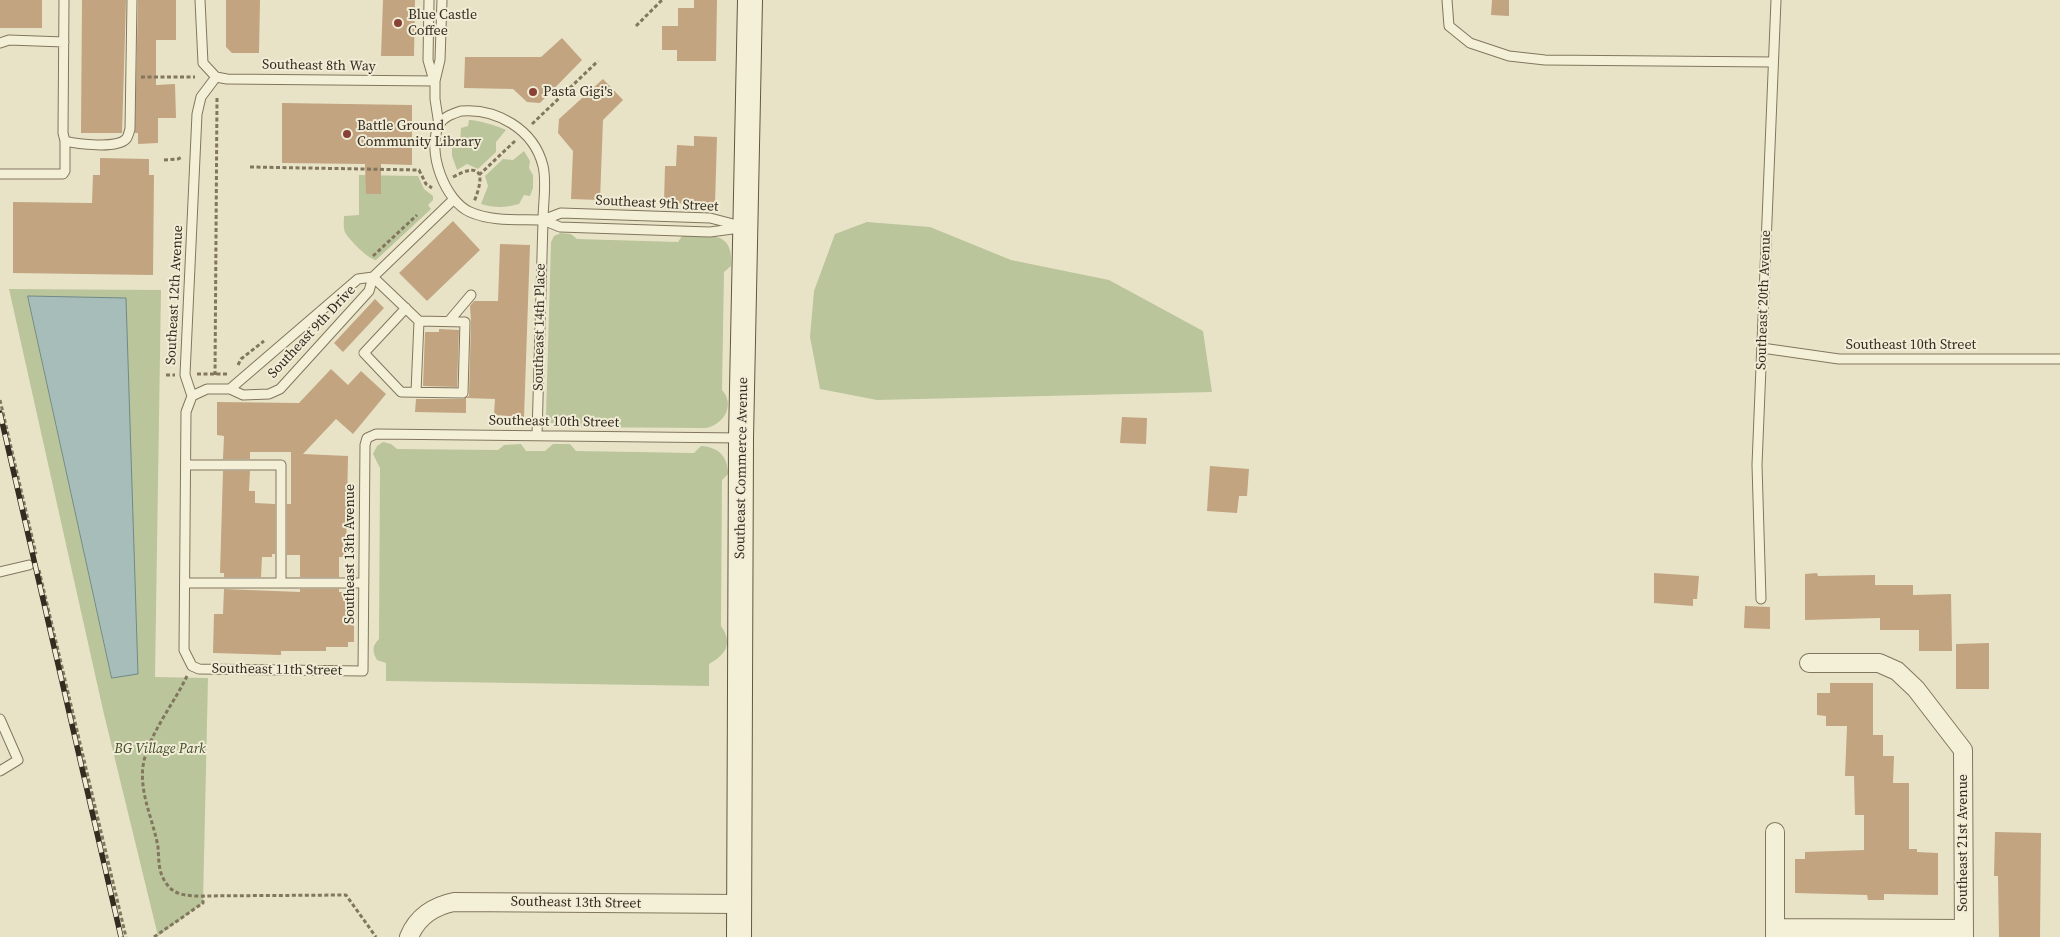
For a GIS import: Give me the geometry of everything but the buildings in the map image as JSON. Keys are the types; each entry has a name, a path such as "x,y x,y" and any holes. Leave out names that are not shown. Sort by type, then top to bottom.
{"street":[{"name":"Southeast Commerce Avenue","path":"739,937 741,438 750,0"},
{"name":"Southeast 21st Avenue","path":"1809,663 1879,663 1897,672 1916,689 1963,750 1964,933"},
{"path":"1775,832 1775,933 1964,933"},
{"name":"Southeast 13th Street","path":"409,937 418,922 434,908 447,903 461,901 739,904"}],"lane":[{"path":"0,174 64,174 64,0"},
{"path":"65,142 119,144 127,139 130,129 132,0"},
{"path":"200,0 203,63 216,77"},
{"path":"429,0 428,60 434,81 439,125 435,143 438,167 453,200 469,212 492,218 542,220 543,167 535,148 523,133 506,119 480,111 461,111 447,116 439,125"},
{"path":"434,81 440,60 442,0"},
{"path":"1447,0 1449,26 1470,43 1509,56 1545,60 1773,62"},
{"name":"Southeast 20th Avenue","path":"1760,599 1756,465 1776,0"},
{"path":"0,43 9,40 64,42"},
{"name":"Southeast 8th Way","path":"216,77 227,79 434,81"},
{"name":"Southeast 12th Avenue","path":"192,396 185,375 197,114 201,97 216,77"},
{"name":"Southeast 9th Drive","path":"192,396 207,389 230,389 243,395 269,394 280,389 369,291 373,276 453,200"},
{"name":"Southeast 9th Street","path":"542,220 561,214 710,218 745,227"},
{"name":"Southeast 9th Street","path":"542,220 560,228 710,232 745,227"},
{"name":"Southeast 14th Place","path":"537,435 542,220"},
{"path":"373,276 419,320 465,322 463,393 401,392 364,354 406,308"},
{"name":"Southeast 9th Drive","path":"230,389 358,279 373,276"},
{"path":"449,321 471,295"},
{"path":"416,392 419,320"},
{"name":"Southeast 10th Street","path":"1762,348 1839,358 2060,359"},
{"path":"192,396 186,412 184,650 192,666"},
{"name":"Southeast 10th Street","path":"367,438 376,434 741,438"},
{"name":"Southeast 13th Avenue","path":"363,671 365,445 367,438"},
{"path":"186,465 281,465 281,583"},
{"path":"0,572 29,565"},
{"path":"185,583 364,583"},
{"name":"Southeast 11th Street","path":"192,666 199,669 363,671"},
{"path":"0,719 18,760 0,771"}],"path":[{"path":"636,26 662,0"},
{"path":"479,175 598,61"},
{"path":"138,77 195,77"},
{"path":"215,374 217,94"},
{"path":"164,160 178,159 183,156 185,158"},
{"path":"250,167 419,170 426,184 436,193"},
{"path":"452,178 469,170 473,170 479,175 481,183 474,202"},
{"path":"373,256 419,213"},
{"path":"0,400 126,937"},
{"path":"192,666 145,757 143,780 146,807 158,846 159,871 166,885 176,894 203,896 346,896 376,937"},
{"path":"154,937 203,903 203,896"}],"green space":[{"path":"469,120 506,130 496,142 496,152 478,169 467,164 457,170 452,156 452,148 459,142 461,128 468,126"},
{"path":"524,151 530,161 529,168 533,175 533,188 530,196 524,195 519,204 509,206 495,207 481,204 488,186 485,176 503,159 513,160"},
{"path":"359,175 418,176 424,189 433,196 433,200 428,205 431,209 376,260 359,249 344,230 344,216 359,215"},
{"path":"867,222 930,227 1011,260 1109,280 1203,331 1212,392 877,400 820,389 810,337 814,291 835,234"},
{"path":"561,233 571,234 577,239 678,242 682,236 710,236 724,240 731,254 731,266 724,272 722,390 728,402 728,408 722,419 705,428 557,427 550,422 546,416 551,242 554,236"},
{"name":"BG Village Park","path":"9,289 161,290 155,677 208,678 203,903 158,936 103,710","holes":["28,296 126,299 112,678"]},
{"path":"383,442 391,444 397,449 498,450 504,445 521,444 526,451 545,451 553,444 570,444 576,451 694,453 701,446 713,448 724,458 728,468 728,474 722,480 721,626 727,638 727,644 723,653 709,664 709,686 386,681 386,663 377,660 374,654 375,644 379,639 380,468 373,454 377,446"}],"water":[{"path":"28,296 126,298 138,674 112,678"}],"railway":[{"path":"0,413 121,937"}],"place":[{"name":"Blue Castle Coffee","path":"398,23"},
{"name":"Pasta Gigi's","path":"533,92"},
{"name":"Battle Ground Community Library","path":"347,134"}]}
